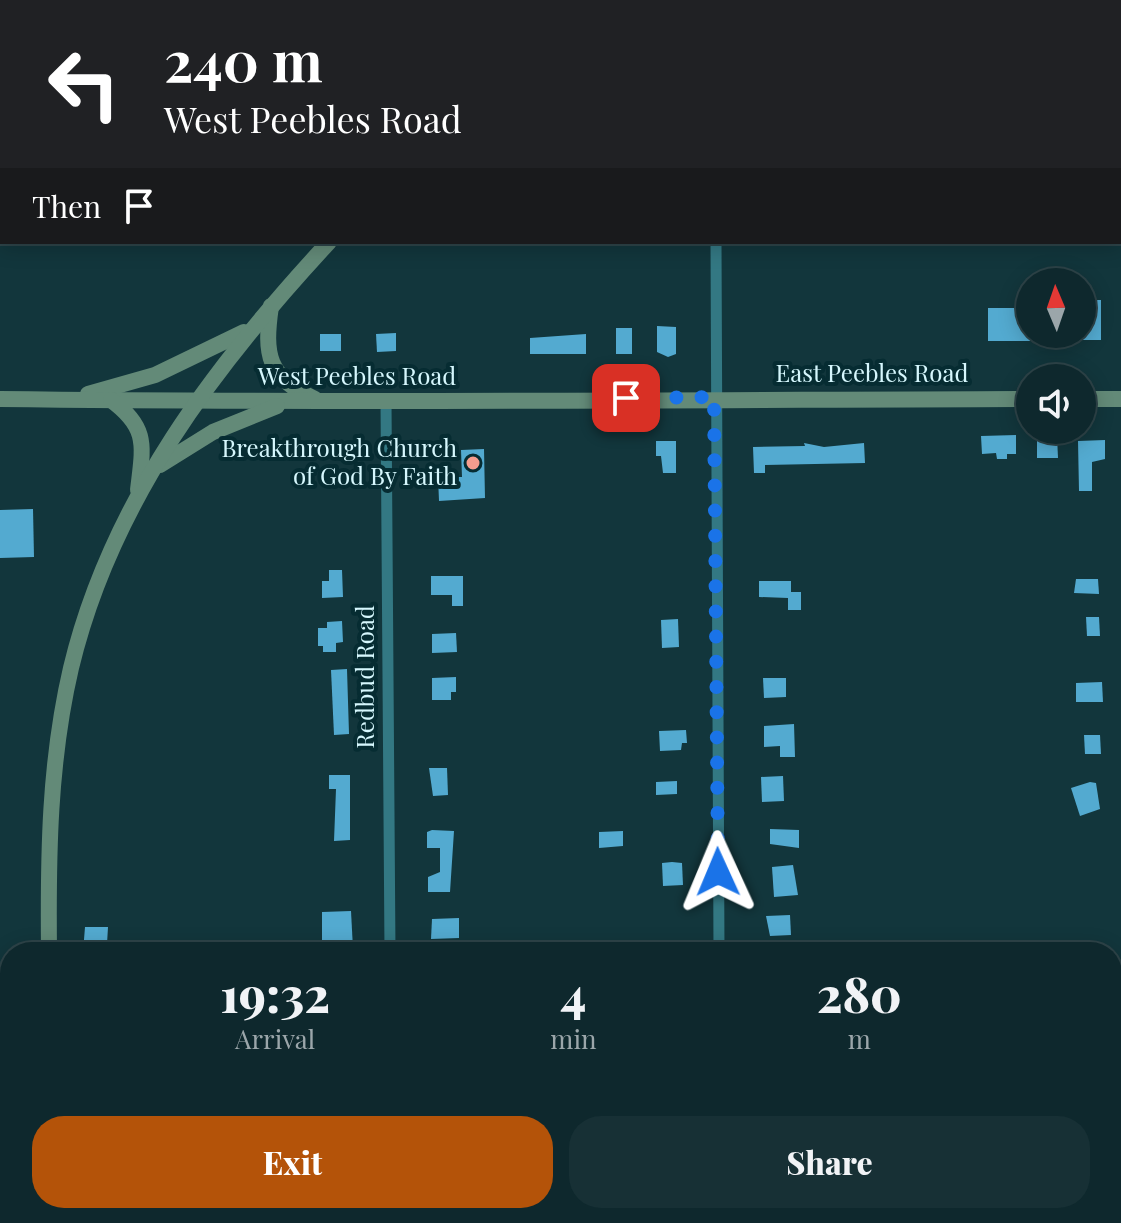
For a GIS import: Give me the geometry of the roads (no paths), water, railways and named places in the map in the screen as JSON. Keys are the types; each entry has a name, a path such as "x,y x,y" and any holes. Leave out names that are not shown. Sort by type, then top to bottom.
{"main road":[{"path":"49,942 48,839 57,749 72,667 103,572 138,493 195,401 271,304 327,244"},
{"path":"271,304 267,335 269,359 292,388 320,401"},
{"path":"65,400 155,375 253,327"},
{"name":"East Peebles Road","path":"714,397 1016,399"},
{"name":"West Peebles Road","path":"0,399 386,402 714,397"},
{"path":"1096,399 1121,399"},
{"path":"111,400 134,417 139,432 138,493"},
{"path":"152,471 213,432 289,401"}],"street":[{"path":"716,244 714,397 719,942"},
{"name":"Redbud Road","path":"386,402 390,942"}],"place":[{"name":"Breakthrough Church of God By Faith","path":"473,463"}]}
